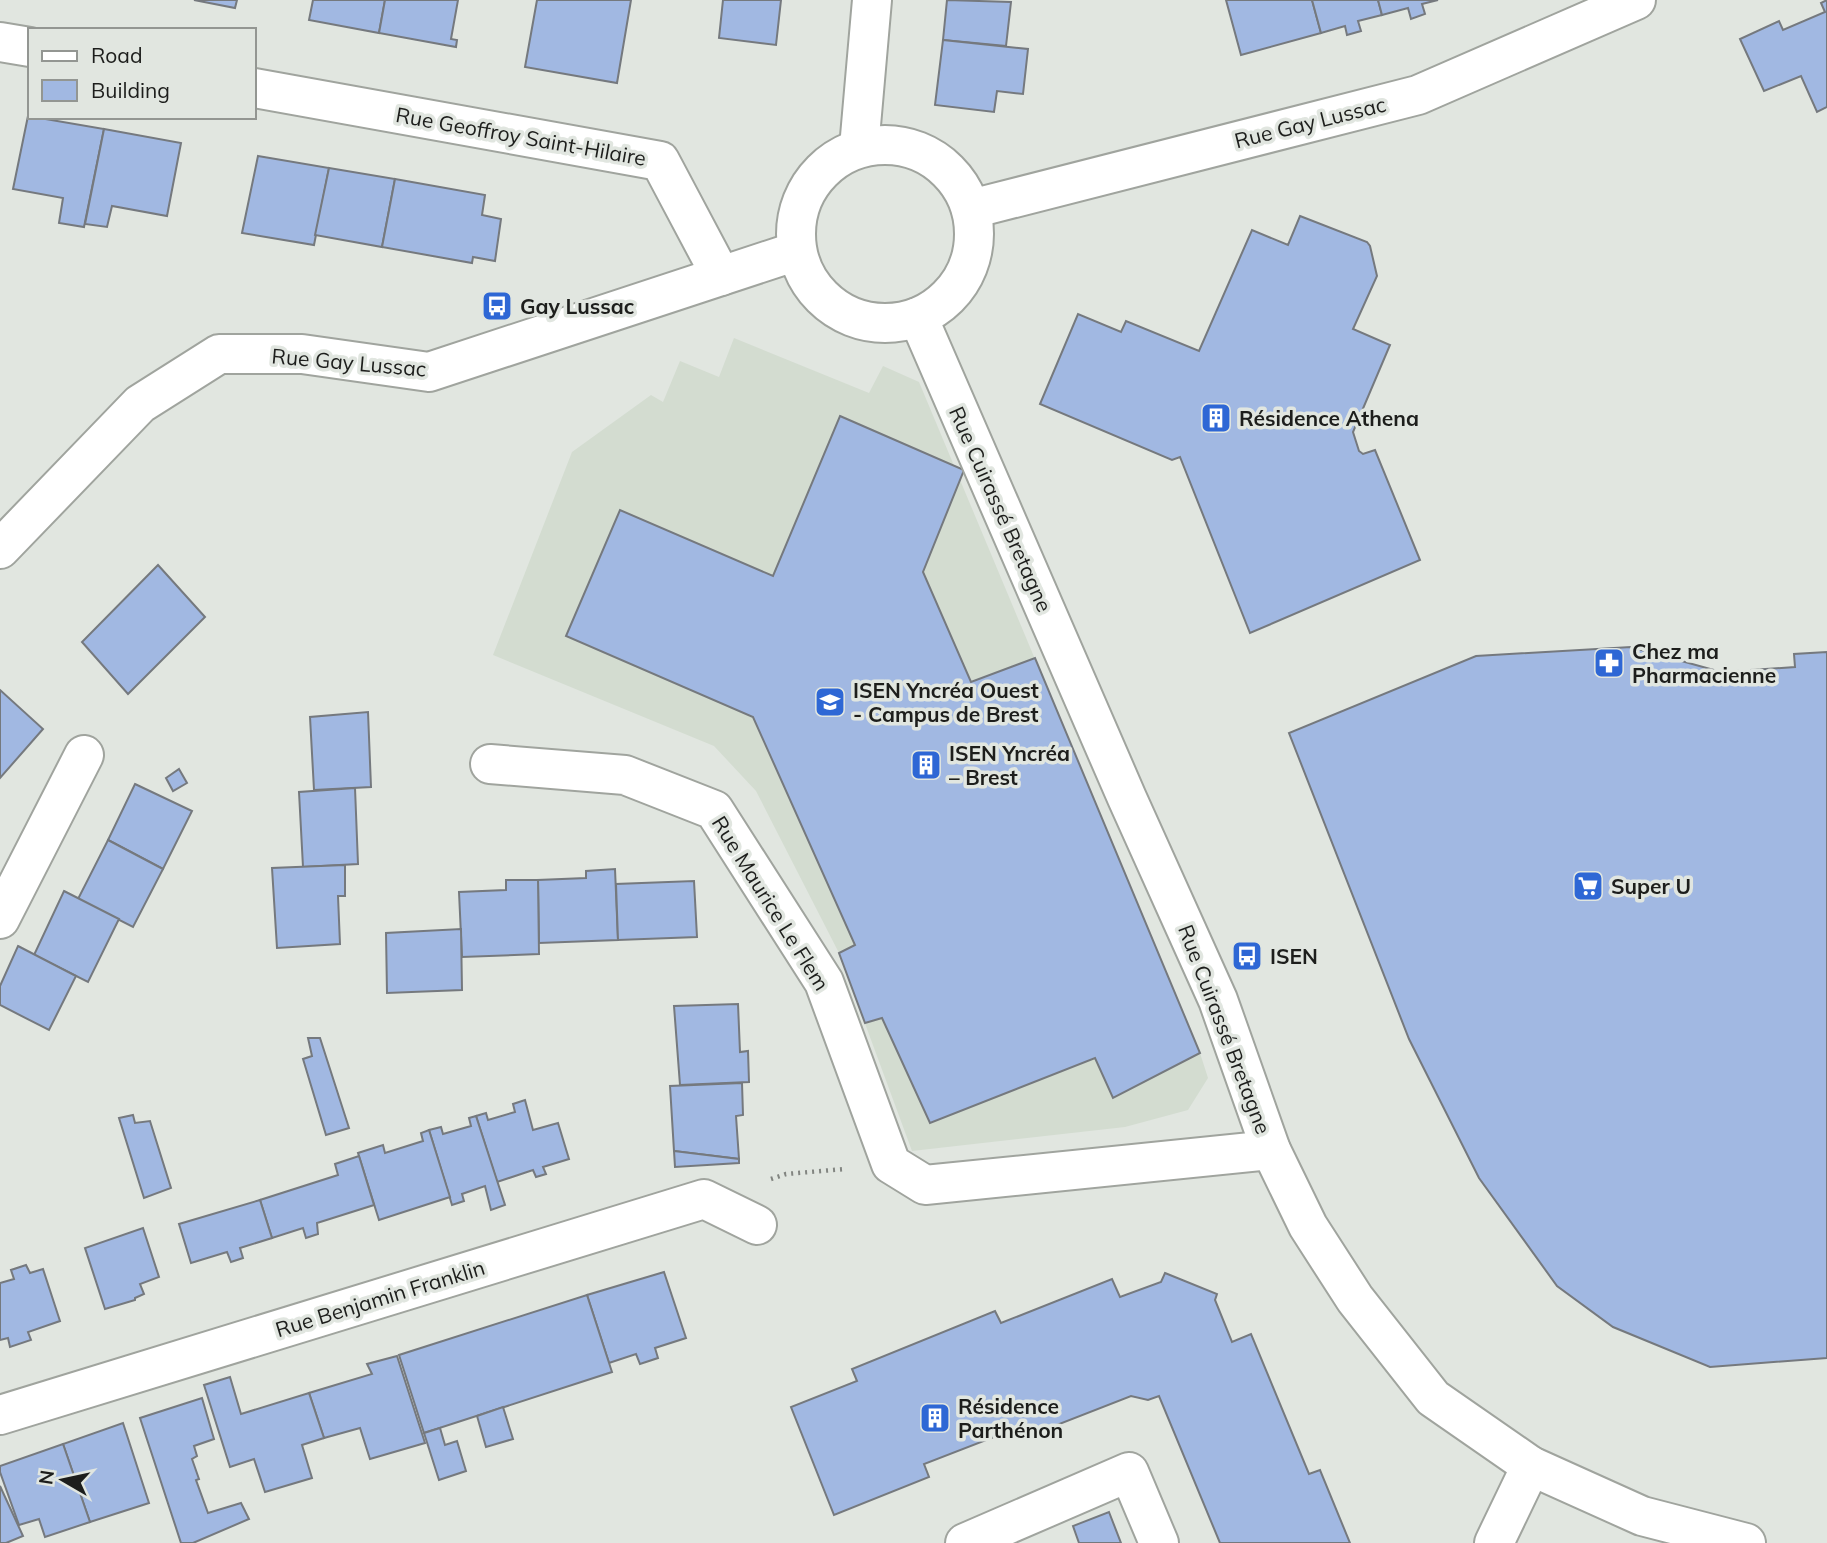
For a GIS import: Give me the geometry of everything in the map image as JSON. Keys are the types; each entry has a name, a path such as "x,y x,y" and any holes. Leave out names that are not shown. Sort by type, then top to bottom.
{"street":[{"path":"859,148 872,0"},
{"name":"Rue Gay Lussac","path":"971,209 1418,94 1636,0"},
{"path":"0,42 28,47"},
{"name":"Rue Geoffroy Saint-Hilaire","path":"256,88 660,161 721,276"},
{"path":"903,146 932,157 957,181 971,209 974,244 965,274 944,302 902,323 870,323 848,316 823,299 808,280 797,251 796,229 802,199 831,162 859,148 903,146"},
{"name":"Rue Gay Lussac","path":"0,549 140,404 219,354 302,354 429,372 797,251"},
{"name":"Rue Cuirassé Bretagne","path":"918,317 1218,1000 1271,1150 1308,1226 1355,1299 1433,1398 1531,1466 1642,1516 1746,1543"},
{"path":"0,919 84,755"},
{"name":"Rue Maurice Le Flem","path":"490,764 625,775 714,810 824,982 891,1164"},
{"path":"891,1164 925,1185 1271,1150"},
{"path":"704,1199 758,1225"},
{"name":"Rue Benjamin Franklin","path":"0,1415 704,1199"},
{"path":"1494,1543 1531,1466"},
{"path":"965,1543 1030,1530 1129,1472 1159,1543"}],"path":[{"path":"704,1199 786,1174 891,1164"}],"shaded area":[{"name":"ISEN Yncréa Ouest - Campus de Brest","path":"734,338 869,393 883,366 919,382 1200,1053 1208,1078 1188,1110 1125,1127 912,1151 839,953 756,791 714,746 493,655 572,452 651,395 663,402 680,361 719,377"}],"building":[{"path":"194,0 237,0 235,8"},
{"path":"313,0 385,0 379,33 309,20"},
{"path":"385,0 458,0 451,39 457,40 456,47 379,33"},
{"path":"537,0 631,0 617,83 525,67"},
{"path":"723,0 781,0 776,45 719,38"},
{"path":"947,0 1011,2 1006,46 943,40"},
{"path":"1226,0 1312,0 1321,33 1241,55"},
{"path":"1312,0 1378,0 1382,15 1358,21 1361,31 1347,35 1345,26 1321,33"},
{"path":"1378,0 1438,0 1422,4 1425,14 1411,19 1408,8 1382,15"},
{"path":"1827,0 1827,107 1817,112 1801,76 1764,91 1740,39 1779,21 1783,30 1825,12 1821,3"},
{"path":"943,40 1028,49 1023,94 997,91 994,112 935,105"},
{"path":"28,116 28,119 46,119 104,129 84,227 59,223 63,198 13,189"},
{"path":"104,129 181,143 167,216 112,206 107,227 85,224"},
{"path":"258,156 329,168 314,245 242,233"},
{"path":"329,168 395,179 382,247 315,235"},
{"path":"395,179 485,195 482,215 501,219 495,261 473,257 472,263 382,247"},
{"name":"Résidence Athena","path":"1300,216 1367,242 1370,246 1377,276 1353,329 1390,345 1353,432 1359,451 1363,454 1375,450 1420,560 1250,633 1180,457 1172,460 1040,404 1078,314 1121,332 1126,321 1199,351 1252,230 1288,245"},
{"name":"ISEN Yncréa Ouest - Campus de Brest","path":"840,416 964,470 923,572 971,682 1035,658 1200,1053 1113,1098 1095,1058 930,1123 882,1018 865,1023 839,953 855,945 753,717 566,636 620,510 773,576"},
{"path":"158,565 205,617 128,694 82,642"},
{"name":"Super U","path":"1631,647 1721,672 1795,667 1794,654 1827,652 1827,1358 1710,1367 1613,1327 1557,1286 1479,1178 1409,1039 1289,733 1476,656"},
{"path":"0,690 43,729 0,778"},
{"path":"368,712 371,787 314,790 310,717"},
{"path":"179,769 187,783 173,791 166,778"},
{"path":"135,784 192,811 163,869 108,840"},
{"path":"355,788 358,864 303,867 299,792"},
{"path":"108,840 163,869 133,927 78,899"},
{"path":"345,865 345,896 338,896 340,944 277,948 272,868"},
{"path":"615,869 618,940 539,943 538,880 586,878 586,871"},
{"path":"506,880 538,880 539,954 462,957 459,892 506,890"},
{"path":"694,881 697,937 618,940 616,884"},
{"path":"64,891 119,919 88,982 34,955"},
{"path":"461,929 462,990 387,993 386,933"},
{"path":"18,946 76,976 49,1030 0,1005 0,986"},
{"path":"738,1004 740,1052 748,1051 749,1082 680,1085 674,1006"},
{"path":"308,1038 320,1038 349,1128 326,1135 303,1059 312,1056"},
{"path":"742,1083 743,1115 736,1116 739,1159 674,1151 670,1086"},
{"path":"525,1100 533,1130 558,1123 569,1159 543,1167 546,1174 536,1177 533,1170 497,1182 476,1116 486,1113 488,1120 515,1112 513,1104"},
{"path":"133,1115 135,1123 150,1121 171,1188 144,1198 119,1118"},
{"path":"476,1116 505,1205 491,1210 485,1186 462,1194 464,1201 452,1205 429,1130 441,1127 443,1134 471,1126 469,1118"},
{"path":"429,1130 450,1197 379,1220 358,1153 383,1145 385,1153 423,1141 421,1133"},
{"path":"674,1151 739,1159 739,1163 675,1167"},
{"path":"359,1156 374,1205 317,1223 318,1234 306,1238 303,1228 272,1238 260,1200 338,1175 335,1164"},
{"path":"260,1200 272,1238 240,1248 243,1258 231,1262 227,1252 191,1263 179,1224"},
{"path":"143,1228 159,1277 140,1284 144,1294 135,1300 105,1309 85,1248"},
{"path":"26,1265 30,1273 43,1269 60,1321 28,1332 31,1340 10,1347 8,1338 0,1340 0,1283 14,1279 11,1270"},
{"path":"664,1272 686,1338 655,1348 658,1358 640,1364 636,1354 609,1363 587,1295"},
{"name":"Résidence Parthénon","path":"1165,1273 1217,1294 1215,1300 1232,1342 1251,1334 1309,1474 1320,1470 1350,1543 1220,1543 1159,1396 1148,1400 1131,1396 1021,1439 1017,1428 924,1464 929,1477 834,1515 791,1407 857,1381 852,1369 995,1311 1001,1323 1112,1279 1120,1297 1161,1282"},
{"path":"587,1295 612,1372 424,1433 399,1355"},
{"path":"397,1356 425,1443 370,1459 360,1428 324,1438 309,1393 372,1374 367,1364"},
{"path":"230,1377 241,1414 309,1393 324,1438 302,1445 312,1478 265,1492 254,1459 230,1467 204,1385"},
{"path":"202,1398 214,1439 194,1446 197,1456 192,1459 199,1479 196,1480 208,1513 241,1503 249,1519 193,1543 181,1543 140,1418"},
{"path":"503,1407 513,1439 486,1447 477,1416"},
{"path":"123,1423 149,1503 90,1522 63,1444"},
{"path":"440,1428 445,1445 457,1441 466,1471 439,1480 424,1433"},
{"path":"63,1444 90,1522 45,1537 39,1519 19,1525 0,1466"},
{"path":"0,1486 23,1536 6,1543 0,1543"},
{"path":"1109,1512 1121,1543 1079,1543 1073,1526"}],"place":[{"name":"Gay Lussac","path":"497,306"},
{"name":"Résidence Athena","path":"1216,418"},
{"name":"Chez ma Pharmacienne","path":"1609,663"},
{"name":"ISEN Yncréa Ouest - Campus de Brest","path":"830,702"},
{"name":"ISEN Yncréa – Brest","path":"926,765"},
{"name":"Super U","path":"1588,886"},
{"name":"ISEN","path":"1247,956"},
{"name":"Résidence Parthénon","path":"935,1418"}]}
